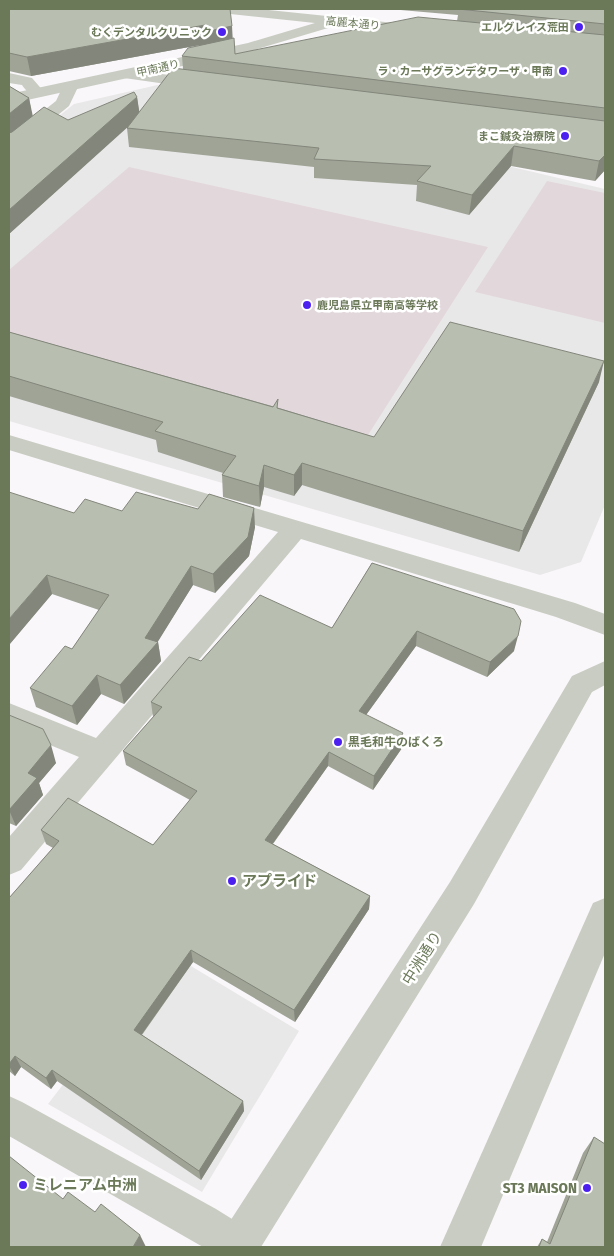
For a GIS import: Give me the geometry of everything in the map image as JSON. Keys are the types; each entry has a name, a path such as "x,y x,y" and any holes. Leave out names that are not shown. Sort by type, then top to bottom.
{"street":[{"name":"高麗本通り","path":"221,9 432,31"},
{"path":"403,28 414,17"},
{"name":"甲南通り","path":"9,99 128,75 251,47 334,22"},
{"path":"128,75 220,86"},
{"path":"9,78 27,81 37,94"},
{"path":"9,146 63,103 70,87"},
{"path":"9,442 565,610 605,625"},
{"path":"9,860 296,528"},
{"name":"中洲通り","path":"238,1246 462,893 582,684 605,672"},
{"path":"9,714 102,753"},
{"path":"460,1247 605,914"},
{"path":"9,1115 202,1223 238,1246"}],"shaded area":[{"name":"鹿児島県立甲南高等学校","path":"162,84 605,189 605,505 581,562 540,575 9,421 9,156 74,104"},
{"path":"129,167 488,247 361,446 9,346 9,270"},
{"path":"547,181 605,193 605,323 475,292"},
{"path":"166,951 299,1031 202,1192 48,1104"}],"building":[{"path":"9,9 230,9 232,26 200,33 205,25 27,57 9,53"},
{"path":"458,9 605,9 605,24"},
{"path":"418,17 605,35 605,108 182,56 188,48 234,38 235,54"},
{"path":"173,68 605,121 605,155 599,161 514,146 472,195 417,181 431,166 314,159 319,148 127,128"},
{"path":"9,86 29,98 9,114"},
{"path":"134,92 137,97 9,210 9,133 44,107 68,120"},
{"path":"450,322 604,361 523,531 302,463 294,475 264,465 259,486 222,475 236,456 155,431 163,422 9,376 9,332 273,407 278,399 277,408 374,437"},
{"path":"9,492 74,513 85,499 122,511 136,492 198,509 209,494 254,508 248,537 213,574 191,566 145,638 158,642 120,685 97,675 72,706 30,688 65,646 72,649 109,595 47,575 9,619"},
{"path":"372,563 514,609 521,621 518,636 490,662 417,631 359,711 403,733 374,776 329,752 265,840 370,896 294,1010 191,950 134,1030 243,1101 199,1171 52,1070 46,1078 15,1056 9,1064 9,898 59,841 41,830 68,798 153,845 197,791 123,751 162,707 151,702 189,657 201,661 260,595 332,628"},
{"path":"9,715 43,729 51,745 28,773 37,778 9,810"},
{"path":"594,1137 605,1144 605,1247 539,1247 542,1239 550,1244"},
{"name":"ミレニアム中洲","path":"9,1156 63,1199 68,1192 95,1212 101,1204 140,1235 133,1247 9,1247"}],"place":[{"name":"エルグレイス荒田","path":"579,27"},
{"name":"むくデンタルクリニック","path":"222,32"},
{"name":"ラ・カーサグランデタワーザ・甲南","path":"563,71"},
{"name":"まこ鍼灸治療院","path":"565,136"},
{"name":"鹿児島県立甲南高等学校","path":"307,305"},
{"name":"黒毛和牛のばくろ","path":"338,742"},
{"name":"アプライド","path":"232,881"},
{"name":"ミレニアム中洲","path":"23,1185"},
{"name":"ST3 MAISON","path":"587,1188"}]}
